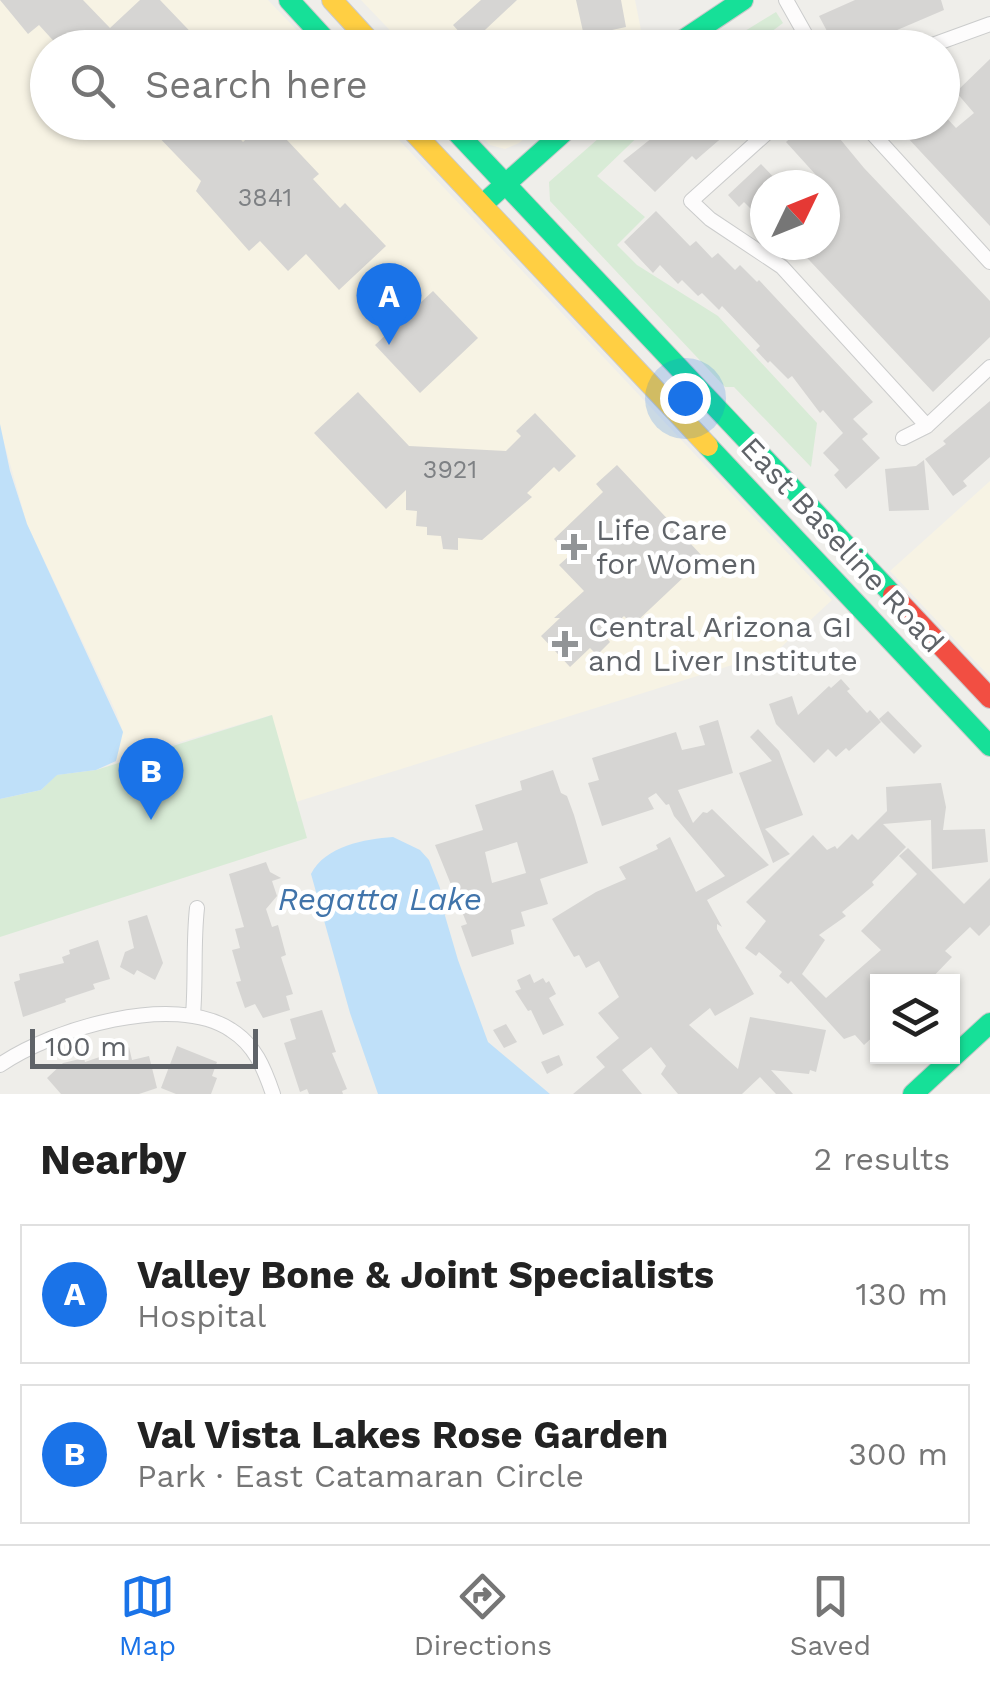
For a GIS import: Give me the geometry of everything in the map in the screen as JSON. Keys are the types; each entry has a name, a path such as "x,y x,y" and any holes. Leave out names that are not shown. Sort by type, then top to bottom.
{"main road":[{"path":"288,0 316,30"},
{"path":"332,0 360,30"},
{"path":"699,30 743,0"},
{"name":"East Baseline Road","path":"421,140 990,746"},
{"name":"East Baseline Road","path":"464,140 990,698"},
{"path":"482,205 555,140"},
{"path":"944,696 968,673"},
{"path":"926,1090 990,1023"}],"street":[{"path":"786,0 803,30"},
{"path":"960,35 990,24"},
{"path":"758,140 691,201 710,219 782,266 926,426"},
{"path":"878,140 990,262"},
{"path":"903,438 926,426 990,368"},
{"path":"193,1015 196,976 192,943 196,908"},
{"path":"0,1065 55,1038 99,1023 155,1015 193,1015 221,1024 242,1038 264,1068 273,1094"}],"shaded area":[{"path":"0,0 268,0 297,30 30,30 30,140 399,140 832,600 777,651 296,802 271,715 116,761 123,732 27,524 0,428"},
{"path":"361,0 635,0 641,30 390,30"},
{"path":"485,140 523,140 505,149"},
{"path":"990,481 990,677 890,571"}],"green space":[{"path":"776,12 783,23 774,30 747,30"},
{"path":"597,140 634,140 597,176 645,217 617,245 637,265 718,316 817,423 811,467 734,387 725,387 550,201 549,182"},
{"path":"272,715 307,838 0,937 0,799 41,790 56,775 96,770"}],"water":[{"path":"0,424 27,524 123,732 116,761 96,770 57,775 41,790 0,799"},
{"name":"Regatta Lake","path":"393,837 420,850 429,860 458,960 488,1042 550,1094 378,1094 350,1013 311,874 317,864 336,851 358,842"}],"building":[{"path":"0,0 83,0 110,28 140,0 160,0 189,30 44,30 39,25 28,34"},
{"path":"481,0 517,0 485,30 457,30 453,25"},
{"path":"576,0 621,0 626,27 583,30"},
{"path":"855,0 941,0 944,10 897,30 826,30 819,16"},
{"path":"990,59 990,226 910,140 960,140 960,125 974,113 960,97 960,88"},
{"path":"162,140 287,140 319,174 313,179 340,208 345,203 386,246 339,290 306,254 288,271 260,241 249,251 196,191 201,181"},
{"path":"649,140 719,140 696,160 692,156 655,192 623,161"},
{"path":"841,140 990,301 990,337 933,392 809,260 840,260 840,170 811,170 786,142"},
{"path":"750,174 750,208 744,202 739,207 728,195"},
{"path":"656,211 690,246 696,241 712,258 718,253 735,270 740,265 759,280 873,402 853,419 868,434 862,439 880,458 846,489 834,475 839,470 823,453 843,433 823,410 820,413 792,376 788,379 768,363 756,350 760,346 722,306 719,310 682,280 678,284 660,265 653,273 624,242"},
{"path":"433,291 478,338 420,393 375,345"},
{"path":"358,392 409,446 506,451 521,436 516,431 535,413 576,456 559,472 554,467 527,493 532,497 482,540 458,538 458,550 443,549 441,536 427,535 427,527 416,526 417,511 406,510 406,490 386,509 314,433"},
{"path":"990,401 990,457 963,481 967,486 953,496 925,459"},
{"path":"924,460 929,510 889,511 885,469 916,466"},
{"path":"617,465 704,558 633,625 624,616 604,635 610,642 597,655 590,648 570,667 541,636 560,618 554,618 584,591 559,565 569,556 554,539 603,492 596,484"},
{"path":"841,679 867,713 870,710 881,722 849,751 846,748 836,757 828,749 814,763 776,724 769,704 792,696 798,715"},
{"path":"888,711 922,746 914,754 879,719"},
{"path":"718,720 733,773 678,790 693,823 712,809 769,865 707,900 722,927 717,924 717,929 754,994 715,1016 710,1008 689,1025 738,1069 750,1017 826,1030 816,1072 771,1070 793,1094 776,1094 760,1077 742,1094 678,1094 661,1074 666,1066 651,1047 622,1070 642,1094 573,1094 605,1067 596,1057 619,1038 598,1013 619,997 599,961 586,968 579,955 574,957 552,919 626,879 619,867 658,849 656,845 670,837 696,892 725,876 656,793 648,798 654,809 602,826 588,783 599,780 592,758 676,732 682,750 705,745 699,726"},
{"path":"758,729 779,751 803,815 765,829 790,854 773,863 739,773 772,761 750,737"},
{"path":"553,770 561,793 567,796 588,863 540,879 548,904 521,912 525,926 511,930 514,944 472,957 461,926 467,924 435,845 483,830 475,805 522,790 520,781","holes":["517,842 526,873 492,883 485,852"]},
{"path":"941,783 946,807 943,830 985,829 988,862 932,869 931,820 883,824 906,847 872,882 874,885 842,912 846,916 819,935 825,940 802,974 826,998 881,950 861,931 917,874 899,856 908,848 964,904 990,878 990,925 979,936 970,927 945,951 952,957 936,974 870,974 870,1039 864,1045 855,1035 844,1039 791,981 788,984 779,976 782,972 759,952 756,956 745,948 766,921 746,902 813,835 827,850 835,846 837,849 852,834 858,840 887,811 886,787"},
{"path":"266,862 270,872 281,878 272,881 277,896 266,909 272,927 278,925 286,955 281,957 293,994 286,996 290,1010 263,1018 255,1004 245,1008 236,982 241,981 232,950 240,948 235,929 244,927 229,874"},
{"path":"147,915 163,963 155,980 137,970 134,975 120,967 125,952 134,948 128,921"},
{"path":"98,940 110,979 93,984 95,989 65,999 66,1002 23,1017 14,982 20,980 19,974 64,963 62,957 70,954 69,950"},
{"path":"530,974 534,983 543,978 546,983 549,981 556,994 549,998 564,1025 543,1035 531,1010 515,991 521,989 517,980"},
{"path":"322,1010 336,1052 332,1053 347,1089 343,1094 309,1094 307,1089 300,1092 284,1043 296,1039 290,1019"},
{"path":"506,1024 517,1042 504,1048 493,1030"},
{"path":"177,1046 217,1062 211,1094 176,1094 161,1088"},
{"path":"129,1047 132,1060 149,1056 157,1088 139,1094 61,1094 47,1078 63,1063 84,1058 85,1062"},
{"path":"559,1055 563,1065 547,1074 541,1062"}],"traffic: fast":[{"path":"289,0 316,30"},
{"path":"698,30 743,0"},
{"path":"464,140 893,595"},
{"path":"482,205 555,140"},
{"path":"708,446 990,746"},
{"path":"913,1094 990,1023"}],"traffic: slow":[{"path":"332,0 360,30"},
{"path":"421,140 708,446"}],"traffic: jam":[{"path":"893,595 990,698"}],"place":[{"name":"Valley Bone & Joint Specialists","path":"389,345"},
{"name":"Life Care for Women","path":"574,547"},
{"name":"Central Arizona GI and Liver Institute","path":"565,644"},
{"name":"Val Vista Lakes Rose Garden","path":"151,820"}]}
